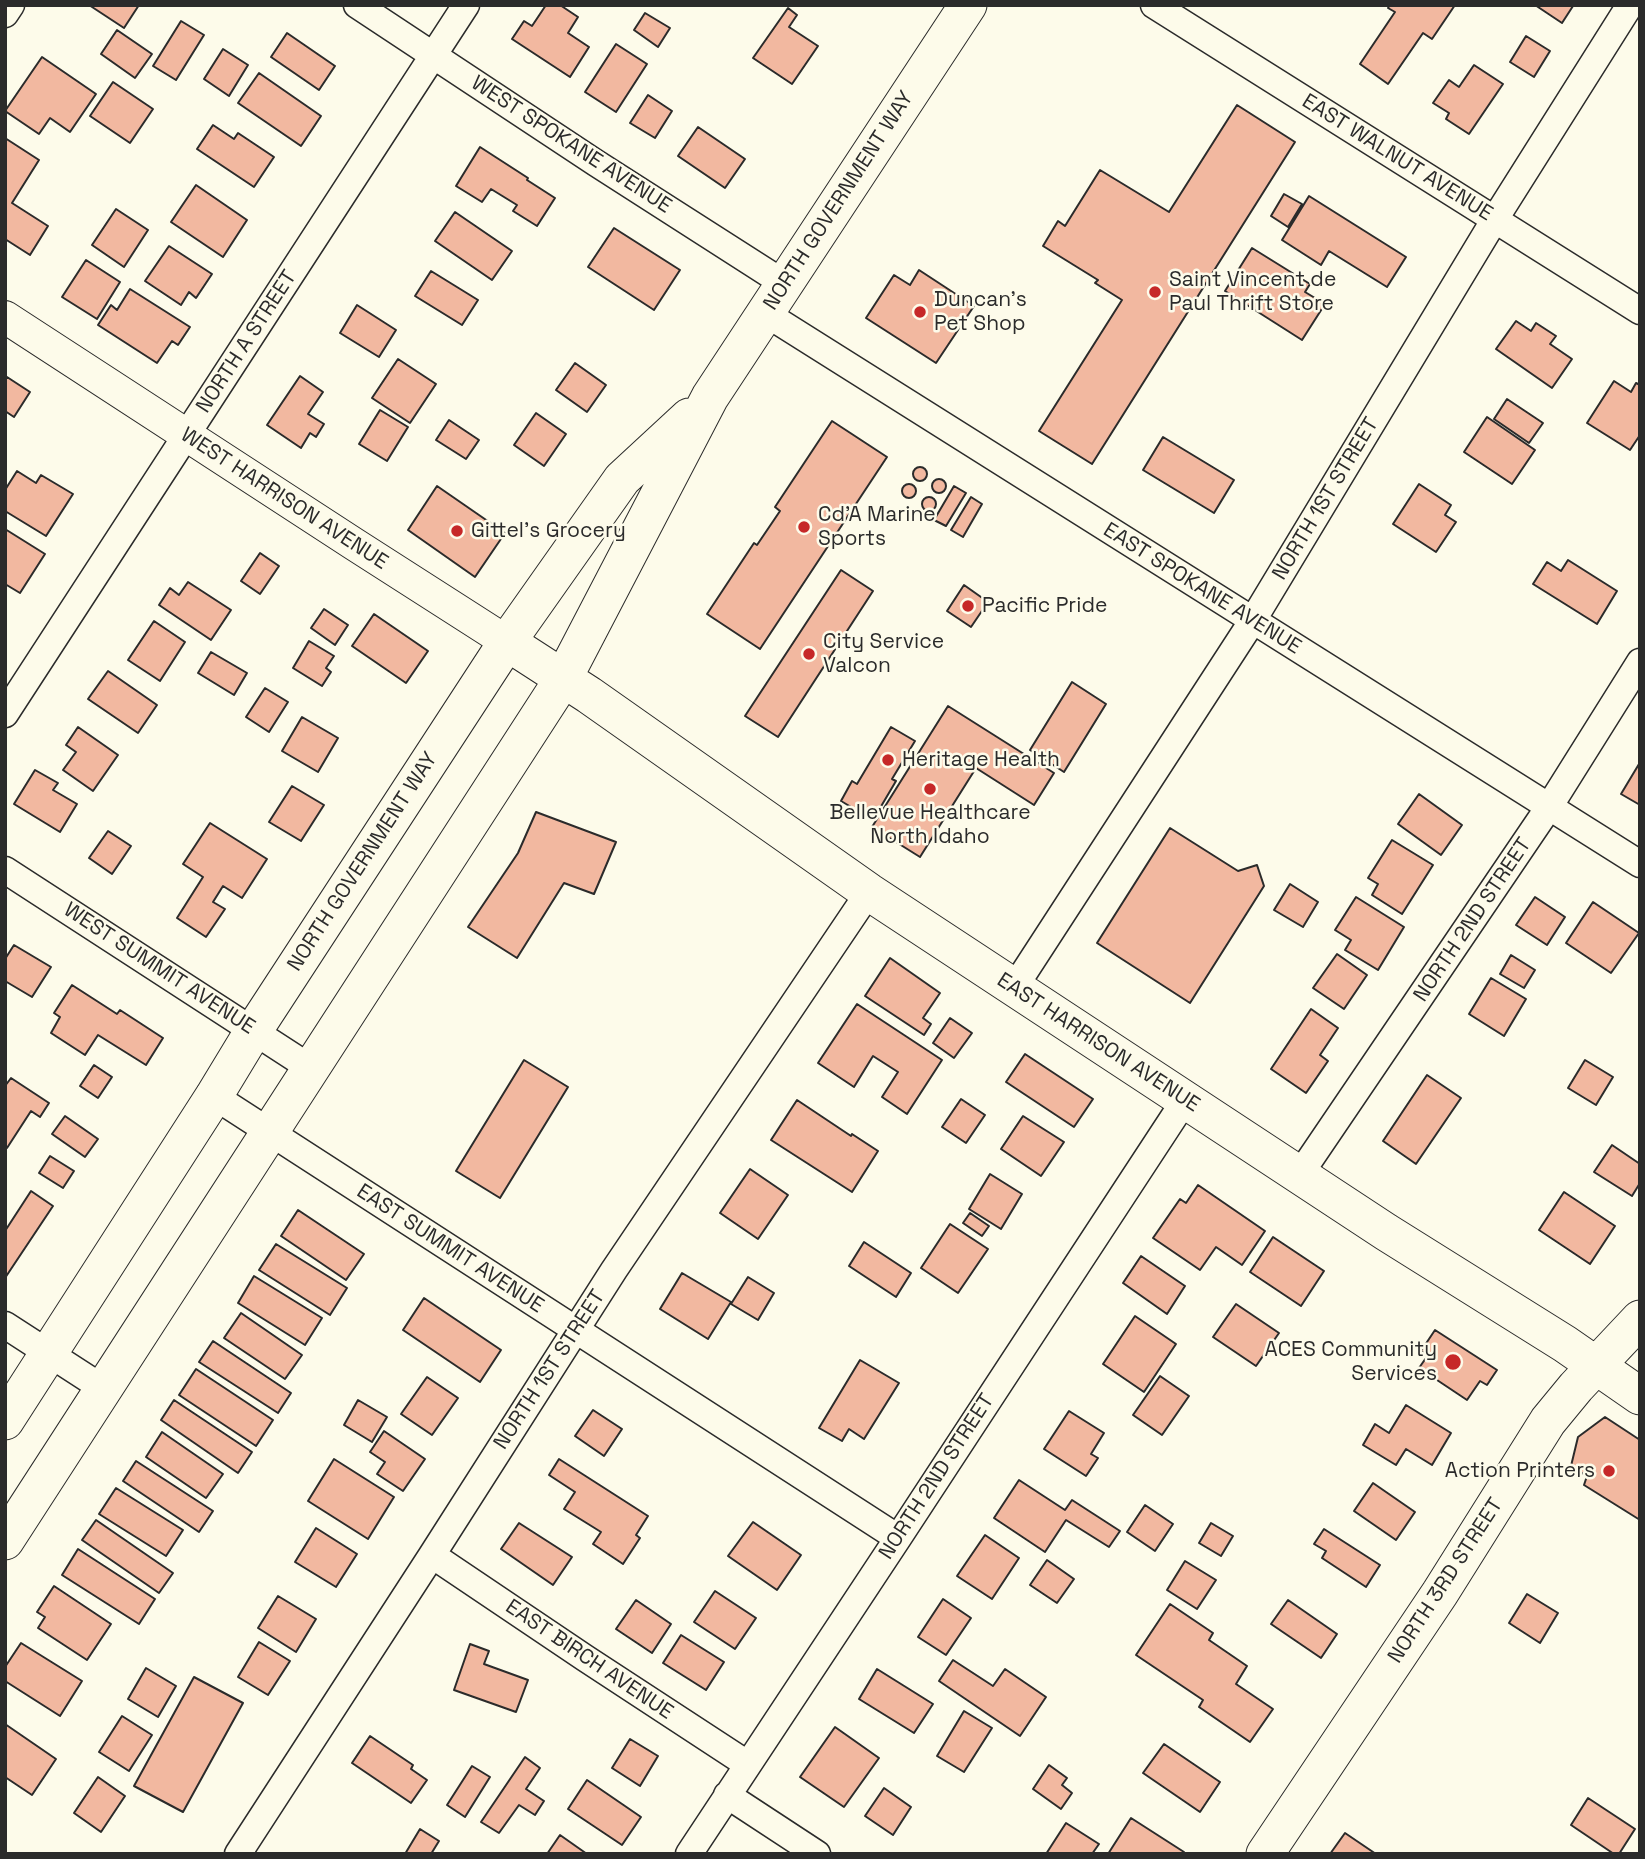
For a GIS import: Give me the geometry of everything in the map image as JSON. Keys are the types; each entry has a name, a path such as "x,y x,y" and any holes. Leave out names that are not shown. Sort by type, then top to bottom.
{"main road":[{"name":"NORTH GOVERNMENT WAY","path":"5,1541 564,680 710,397 968,5"},
{"name":"NORTH GOVERNMENT WAY","path":"5,1420 254,1030 507,642 622,479 710,397"},
{"name":"WEST HARRISON AVENUE","path":"507,642 564,680"},
{"name":"EAST HARRISON AVENUE","path":"564,680 590,695 869,892 1640,1396"},
{"name":"NORTH 3RD STREET","path":"1265,1854 1440,1593 1548,1421 1576,1387 1640,1320"}],"street":[{"path":"5,13 11,5"},
{"name":"WEST SPOKANE AVENUE","path":"357,5 596,163 775,299"},
{"name":"NORTH A STREET","path":"5,714 467,5"},
{"name":"EAST WALNUT AVENUE","path":"1153,5 1640,311"},
{"name":"NORTH 1ST STREET","path":"1014,988 1253,620 1495,219 1630,5"},
{"name":"EAST SPOKANE AVENUE","path":"775,299 1253,620 1640,864"},
{"name":"WEST HARRISON AVENUE","path":"5,317 507,642"},
{"name":"NORTH 2ND STREET","path":"1300,1174 1549,807 1640,662"},
{"name":"WEST SUMMIT AVENUE","path":"5,870 312,1069"},
{"name":"NORTH 1ST STREET","path":"238,1854 614,1270 869,892"},
{"name":"EAST SUMMIT AVENUE","path":"214,1096 898,1538"},
{"name":"NORTH 2ND STREET","path":"688,1854 1185,1100"},
{"path":"5,1325 104,1389"},
{"name":"EAST BIRCH AVENUE","path":"432,1555 747,1764"},
{"path":"727,1795 817,1854"}],"building":[{"path":"89,5 139,5 124,28"},
{"path":"546,5 560,5 578,17 568,33 589,47 570,77 512,39 524,21 532,26"},
{"path":"1390,5 1455,5 1432,39 1423,33 1388,84 1360,64 1395,12 1388,8"},
{"path":"1535,5 1572,5 1573,6 1562,23"},
{"path":"788,8 797,15 789,27 818,46 792,84 753,58"},
{"path":"645,13 670,28 658,47 634,30"},
{"path":"181,21 204,35 176,80 153,66"},
{"path":"117,30 152,54 135,78 101,54"},
{"path":"287,33 335,66 319,90 271,57"},
{"path":"1526,36 1550,51 1534,77 1510,62"},
{"path":"616,44 647,64 616,112 585,92"},
{"path":"223,49 248,65 229,96 204,79"},
{"path":"42,57 96,94 70,132 50,118 39,134 5,111"},
{"path":"1474,65 1503,84 1469,134 1446,119 1449,113 1433,103 1449,80 1459,87"},
{"path":"259,73 321,116 301,146 238,103"},
{"path":"113,82 153,109 130,143 90,116"},
{"path":"648,95 672,111 655,138 630,123"},
{"name":"Saint Vincent de Paul Thrift Store","path":"1237,105 1295,142 1092,464 1039,431 1122,300 1095,283 1098,280 1043,246 1058,221 1065,226 1100,170 1169,212"},
{"path":"213,125 234,139 238,133 274,157 254,187 197,149"},
{"path":"698,127 745,159 725,188 678,156"},
{"path":"5,138 39,160 12,203 48,226 30,255 5,239"},
{"path":"480,147 555,198 537,226 513,211 517,205 491,189 482,202 456,186"},
{"path":"196,185 247,220 223,257 171,222"},
{"path":"1284,194 1302,204 1288,227 1271,216"},
{"path":"1309,196 1406,257 1387,287 1329,251 1321,265 1282,240"},
{"path":"116,209 148,230 124,267 92,245"},
{"path":"455,212 512,251 492,280 435,241"},
{"path":"614,228 680,270 654,310 588,267"},
{"path":"169,246 212,274 196,298 189,292 181,305 145,281"},
{"path":"1252,248 1310,284 1305,292 1325,304 1302,340 1225,291"},
{"path":"86,260 120,282 97,319 62,297"},
{"name":"Duncan's Pet Shop","path":"919,270 974,306 936,363 866,318 894,275 910,285"},
{"path":"431,271 478,300 462,325 415,296"},
{"path":"130,289 190,327 178,345 172,341 157,363 98,325 111,305 117,310"},
{"path":"357,305 396,330 379,357 340,333"},
{"path":"1516,321 1531,331 1536,323 1556,336 1550,344 1572,359 1552,388 1496,349"},
{"path":"398,359 436,384 410,423 372,398"},
{"path":"575,363 606,385 587,412 556,390"},
{"path":"300,376 323,392 308,414 324,424 316,437 310,433 301,448 267,425"},
{"path":"7,377 30,392 14,417 5,411"},
{"path":"1614,381 1631,392 1636,383 1640,385 1640,435 1630,450 1587,423"},
{"path":"1507,399 1543,423 1529,443 1494,419"},
{"path":"380,410 408,427 387,461 359,444"},
{"path":"536,413 566,434 544,466 514,445"},
{"path":"1487,417 1535,450 1512,484 1464,452"},
{"path":"449,420 479,440 466,459 436,440"},
{"name":"Cd'A Marine Sports","path":"832,421 887,457 760,649 707,614 754,543 757,545 780,511 775,507"},
{"path":"1163,437 1234,480 1214,513 1143,470"},
{"path":"917,467 923,467 927,474 923,481 917,481 913,477 913,471"},
{"path":"17,471 36,483 41,475 73,494 46,536 5,511 5,490"},
{"path":"936,479 942,479 946,486 942,493 936,493 932,489 932,483"},
{"path":"906,484 912,484 916,491 912,498 906,498 902,494 902,488"},
{"path":"1419,484 1451,505 1445,515 1456,522 1436,552 1393,524"},
{"name":"Gittel's Grocery","path":"437,486 505,533 475,577 408,530"},
{"path":"954,486 966,493 946,526 934,520"},
{"path":"926,497 932,497 936,504 932,511 926,511 922,507 922,501"},
{"path":"971,497 982,504 963,537 951,530"},
{"path":"5,529 45,554 20,593 5,584"},
{"path":"260,553 279,566 260,594 241,581"},
{"path":"1568,560 1617,591 1597,624 1533,584 1547,562 1561,571"},
{"name":"City Service Valcon","path":"841,570 873,591 778,737 745,716"},
{"path":"188,582 231,610 211,640 159,605 170,588 179,595"},
{"name":"Pacific Pride","path":"964,585 988,602 971,627 947,611"},
{"path":"324,609 348,625 335,645 311,628"},
{"path":"374,614 428,651 406,683 352,646"},
{"path":"154,621 185,642 160,681 128,660"},
{"path":"309,641 334,656 326,668 331,672 322,686 293,668"},
{"path":"211,652 247,673 234,695 198,673"},
{"path":"108,671 157,705 138,733 88,699"},
{"path":"1072,682 1106,704 1064,772 1030,750"},
{"path":"265,688 288,702 269,732 246,717"},
{"name":"Bellevue Healthcare North Idaho","path":"948,706 1054,773 1034,805 976,768 920,857 872,827"},
{"path":"302,717 338,738 318,772 282,751"},
{"path":"78,727 118,755 93,791 63,770 76,752 66,745"},
{"name":"Heritage Health","path":"891,727 915,741 892,779 896,781 873,820 841,801 852,781 857,784"},
{"path":"1640,765 1640,805 1621,794"},
{"path":"35,770 58,783 53,790 77,804 60,832 14,804"},
{"path":"292,786 324,805 301,841 269,822"},
{"path":"1419,794 1462,825 1441,855 1398,824"},
{"path":"536,812 616,842 594,894 564,883 517,958 468,927 518,853"},
{"path":"210,823 267,859 242,898 223,886 213,902 225,909 206,937 177,918 203,877 183,864"},
{"path":"1170,828 1238,871 1257,865 1264,886 1190,1003 1097,943"},
{"path":"108,831 131,846 112,874 89,858"},
{"path":"1392,840 1433,865 1402,914 1372,895 1378,884 1368,878"},
{"path":"1290,884 1318,902 1303,927 1274,910"},
{"path":"1356,897 1404,927 1378,970 1345,950 1351,940 1335,930"},
{"path":"1535,897 1565,917 1547,945 1516,925"},
{"path":"1593,902 1639,933 1611,973 1566,943"},
{"path":"14,945 51,967 32,997 5,981 5,959"},
{"path":"1337,954 1367,975 1344,1009 1313,988"},
{"path":"1511,955 1535,970 1524,988 1500,974"},
{"path":"890,958 940,993 923,1018 931,1024 924,1035 865,996"},
{"path":"1491,978 1526,999 1504,1036 1469,1014"},
{"path":"72,985 117,1014 120,1010 163,1038 146,1065 98,1035 85,1055 51,1033 60,1017 54,1013"},
{"path":"857,1004 942,1060 907,1114 882,1097 898,1072 873,1056 854,1087 818,1063"},
{"path":"1311,1009 1338,1028 1320,1055 1328,1061 1306,1093 1271,1069"},
{"path":"950,1018 972,1033 954,1058 933,1043"},
{"path":"1025,1054 1093,1099 1074,1127 1006,1082"},
{"path":"524,1060 568,1087 500,1198 456,1171"},
{"path":"1585,1060 1613,1077 1596,1105 1568,1088"},
{"path":"94,1065 112,1077 98,1098 80,1086"},
{"path":"1427,1075 1461,1098 1416,1164 1383,1141"},
{"path":"11,1078 49,1103 40,1117 31,1111 7,1148 5,1086"},
{"path":"961,1099 985,1115 966,1143 942,1127"},
{"path":"797,1100 878,1151 852,1192 771,1140"},
{"path":"65,1116 98,1139 85,1157 52,1134"},
{"path":"1023,1116 1064,1142 1041,1176 1001,1149"},
{"path":"1612,1145 1640,1164 1640,1183 1632,1196 1594,1172"},
{"path":"50,1156 74,1171 63,1188 39,1173"},
{"path":"750,1169 788,1195 758,1239 720,1213"},
{"path":"990,1174 1022,1194 1001,1229 969,1209"},
{"path":"1198,1185 1265,1231 1242,1265 1216,1247 1200,1270 1153,1238 1180,1199 1186,1203"},
{"path":"31,1191 53,1206 5,1278 5,1231"},
{"path":"1564,1192 1615,1226 1590,1264 1539,1230"},
{"path":"298,1210 364,1254 346,1280 281,1236"},
{"path":"970,1213 989,1226 982,1236 963,1223"},
{"path":"950,1224 988,1249 958,1293 921,1268"},
{"path":"1273,1237 1324,1271 1301,1306 1250,1272"},
{"path":"864,1242 911,1273 896,1297 849,1266"},
{"path":"276,1244 347,1288 330,1315 259,1270"},
{"path":"1141,1256 1185,1286 1167,1314 1123,1283"},
{"path":"682,1273 731,1302 708,1339 660,1309"},
{"path":"254,1276 322,1318 305,1345 238,1303"},
{"path":"748,1277 774,1293 758,1320 731,1304"},
{"path":"424,1298 501,1350 480,1382 403,1330"},
{"path":"1236,1304 1279,1333 1256,1366 1213,1337"},
{"path":"241,1313 302,1355 285,1379 224,1338"},
{"path":"1135,1316 1176,1344 1144,1392 1103,1364"},
{"name":"ACES Community Services","path":"1435,1330 1497,1370 1487,1385 1480,1381 1467,1400 1419,1368 1428,1355 1421,1351"},
{"path":"213,1341 291,1393 278,1413 199,1362"},
{"path":"860,1360 899,1383 864,1439 849,1429 842,1441 819,1428"},
{"path":"196,1369 273,1420 256,1446 179,1395"},
{"path":"1160,1376 1189,1396 1162,1435 1133,1415"},
{"path":"427,1377 458,1398 432,1435 401,1414"},
{"path":"174,1400 252,1452 238,1473 161,1420"},
{"path":"358,1400 387,1417 372,1442 344,1425"},
{"path":"1406,1405 1451,1433 1432,1465 1406,1449 1396,1465 1363,1445 1375,1424 1389,1433"},
{"path":"593,1410 622,1429 604,1456 575,1436"},
{"path":"1069,1411 1104,1433 1091,1454 1098,1458 1086,1476 1044,1449"},
{"name":"Action Printers","path":"1605,1417 1640,1440 1640,1520 1584,1485 1587,1476 1571,1466 1578,1437"},
{"path":"384,1431 425,1459 403,1491 377,1474 385,1462 370,1452"},
{"path":"162,1432 223,1474 206,1498 146,1457"},
{"path":"334,1459 394,1497 368,1539 308,1501"},
{"path":"559,1459 648,1516 636,1535 640,1538 623,1564 593,1544 601,1532 564,1509 575,1492 549,1475"},
{"path":"136,1461 213,1511 199,1532 123,1481"},
{"path":"1019,1480 1065,1510 1072,1500 1120,1531 1109,1547 1066,1520 1045,1552 994,1518"},
{"path":"1373,1483 1415,1512 1396,1540 1354,1511"},
{"path":"116,1488 183,1530 166,1556 99,1514"},
{"path":"1145,1505 1173,1524 1155,1551 1127,1532"},
{"path":"96,1520 173,1573 159,1593 82,1540"},
{"path":"753,1522 801,1555 777,1590 728,1556"},
{"path":"519,1523 572,1557 553,1585 501,1549"},
{"path":"1211,1523 1233,1536 1221,1556 1199,1543"},
{"path":"316,1528 357,1554 336,1587 295,1562"},
{"path":"1324,1529 1380,1565 1366,1587 1322,1558 1326,1551 1314,1544"},
{"path":"985,1535 1019,1558 992,1599 957,1576"},
{"path":"78,1549 155,1599 139,1624 62,1575"},
{"path":"1047,1560 1074,1579 1057,1603 1030,1585"},
{"path":"1185,1561 1216,1580 1197,1609 1167,1590"},
{"path":"54,1586 111,1624 87,1660 38,1628 45,1617 37,1612"},
{"path":"715,1591 756,1618 735,1649 694,1622"},
{"path":"1527,1594 1558,1613 1540,1643 1509,1623"},
{"path":"278,1596 316,1619 296,1652 258,1628"},
{"path":"943,1599 971,1618 946,1655 918,1637"},
{"path":"636,1600 671,1624 652,1653 616,1629"},
{"path":"1288,1600 1337,1634 1321,1658 1271,1624"},
{"path":"1170,1604 1213,1633 1209,1640 1247,1666 1236,1684 1273,1709 1250,1742 1199,1707 1203,1700 1136,1655"},
{"path":"681,1635 724,1662 706,1690 663,1663"},
{"path":"259,1642 290,1661 268,1695 238,1677"},
{"path":"21,1643 82,1681 60,1716 5,1681 5,1667"},
{"path":"470,1644 489,1651 484,1664 528,1680 516,1712 454,1690"},
{"path":"953,1660 993,1686 1005,1669 1046,1697 1020,1736 939,1681"},
{"path":"146,1668 176,1686 158,1717 128,1699"},
{"path":"877,1669 933,1704 914,1733 859,1699"},
{"path":"194,1677 243,1703 183,1812 134,1786"},
{"path":"964,1711 992,1728 964,1772 937,1756"},
{"path":"122,1716 152,1735 129,1771 99,1752"},
{"path":"5,1724 56,1759 32,1795 5,1777"},
{"path":"835,1727 879,1758 844,1807 800,1777"},
{"path":"370,1736 413,1765 411,1769 427,1780 411,1803 352,1763"},
{"path":"630,1739 658,1756 640,1786 612,1768"},
{"path":"1164,1744 1220,1782 1200,1812 1143,1773"},
{"path":"525,1757 540,1768 526,1789 544,1801 535,1815 519,1805 499,1833 481,1822"},
{"path":"1049,1765 1067,1778 1062,1785 1072,1793 1061,1809 1033,1789"},
{"path":"472,1766 490,1777 465,1817 447,1805"},
{"path":"98,1777 125,1796 101,1832 74,1813"},
{"path":"587,1780 641,1817 622,1845 568,1809"},
{"path":"884,1788 911,1807 893,1835 865,1816"},
{"path":"1588,1798 1635,1829 1619,1854 1614,1854 1571,1825"},
{"path":"1131,1818 1184,1852 1183,1854 1108,1854"},
{"path":"1066,1823 1099,1844 1092,1854 1046,1854"},
{"path":"420,1829 439,1841 431,1854 405,1854"},
{"path":"1345,1833 1376,1854 1330,1854"},
{"path":"560,1835 587,1854 547,1854"}],"place":[{"name":"Saint Vincent de Paul Thrift Store","path":"1155,292"},
{"name":"Duncan's Pet Shop","path":"920,312"},
{"name":"Cd'A Marine Sports","path":"804,527"},
{"name":"Gittel's Grocery","path":"457,531"},
{"name":"Pacific Pride","path":"968,606"},
{"name":"City Service Valcon","path":"809,654"},
{"name":"Heritage Health","path":"888,760"},
{"name":"Bellevue Healthcare North Idaho","path":"930,789"},
{"name":"ACES Community Services","path":"1453,1362"},
{"name":"Action Printers","path":"1609,1471"}]}
